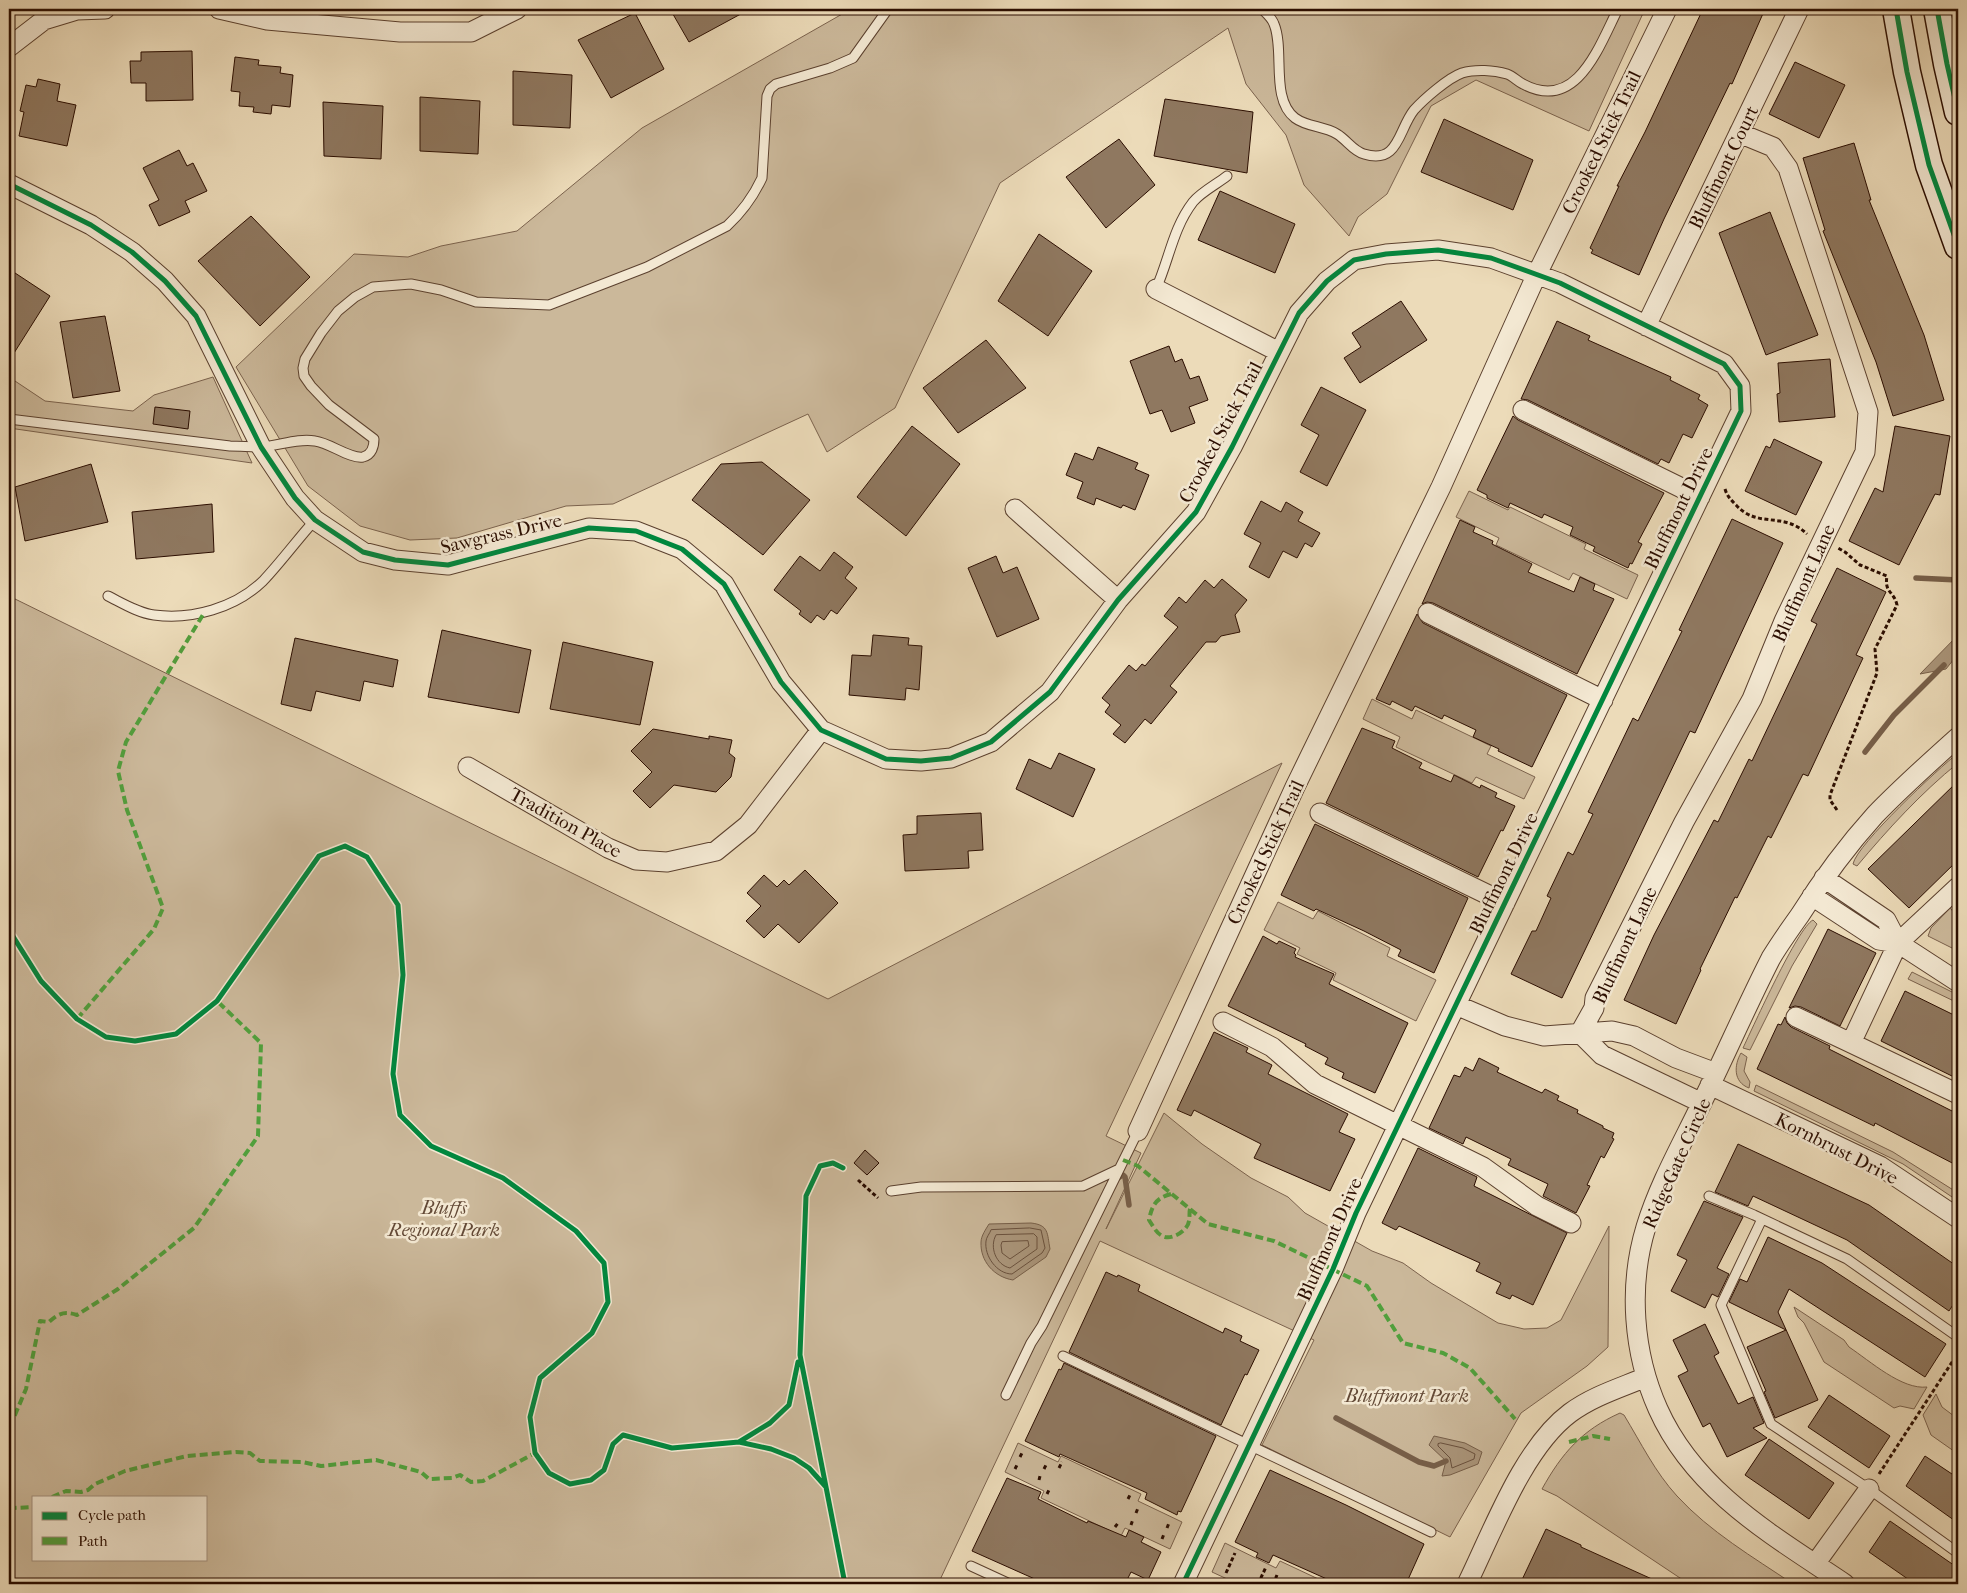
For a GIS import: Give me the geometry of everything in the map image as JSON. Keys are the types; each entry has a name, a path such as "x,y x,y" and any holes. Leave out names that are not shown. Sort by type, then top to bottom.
{"main road":[{"path":"1896,9 1907,72 1929,165 1958,246"},
{"path":"1937,9 1958,112"}],"street":[{"path":"9,47 44,20 77,10 105,9"},
{"path":"219,9 268,20 400,32 471,32 517,9"},
{"name":"Crooked Stick Trail","path":"1138,1130 1295,786 1441,487 1536,276 1667,9"},
{"name":"Bluffmont Court","path":"1646,326 1799,9"},
{"name":"Bluffmont Lane","path":"1580,1034 1594,1008 1594,998 1675,840 1752,699 1784,621 1865,452 1868,412 1788,168 1773,147 1739,133"},
{"name":"Sawgrass Drive","path":"9,184 91,225 132,252 165,281 196,316 261,447 295,498 315,520 363,552 394,560 448,565 589,528 636,530 682,549 724,584 781,682 820,730 886,759 921,761 950,758"},
{"name":"Crooked Stick Trail","path":"950,758 991,742 1050,692 1118,600 1196,512 1232,447 1299,313 1327,281 1354,260 1386,254 1438,250 1491,258 1536,276"},
{"name":"Bluffmont Drive","path":"1183,1584 1333,1270 1356,1213 1741,411 1740,386 1724,364 1560,284 1536,276"},
{"path":"1156,289 1279,352"},
{"path":"1523,410 1700,497"},
{"path":"1015,508 1118,600"},
{"path":"1428,613 1603,700"},
{"name":"Tradition Place","path":"468,767 608,848 636,860 668,862 716,851 748,825 820,730"},
{"name":"RidgeGate Circle","path":"1845,1584 1748,1518 1718,1494 1677,1444 1659,1410 1646,1377 1640,1354 1635,1311 1638,1261 1646,1226 1663,1184 1772,957 1824,878 1874,816 1958,737"},
{"path":"1320,813 1505,903"},
{"path":"1824,878 1886,920 1898,943"},
{"path":"1851,1043 1898,943 1958,887"},
{"path":"1812,896 1879,940 1898,943 1958,982"},
{"name":"Kornbrust Drive","path":"1456,1005 1505,1026 1544,1036 1612,1031 1634,1036 1880,1166 1958,1218"},
{"path":"1796,1017 1958,1094"},
{"path":"1222,1022 1272,1047 1315,1084 1483,1166 1537,1206 1571,1223"},
{"path":"1580,1034 1602,1055 1702,1103"},
{"path":"1468,1584 1523,1469 1545,1437 1570,1413 1605,1392 1646,1377"},
{"path":"1815,1564 1869,1489"}],"lane":[{"path":"9,419 194,443 261,447 302,440 326,443 355,457 368,455 372,450 374,439 370,434 349,421 311,386 304,376 303,368 305,359 338,311 355,296 373,287 411,284 441,290 476,302 549,305 647,267 727,226 757,189 762,178 767,96 770,89 776,84 830,68 853,58 888,9"},
{"path":"1262,9 1274,22 1277,34 1280,81 1287,109 1293,117 1302,122 1332,131 1355,150 1376,157 1388,154 1395,147 1408,120 1422,101 1455,76 1464,72 1488,71 1506,73 1524,84 1541,90 1553,91 1572,84 1582,74 1592,58 1618,9"},
{"path":"1156,289 1175,232 1194,201 1227,176"},
{"path":"108,596 152,615 177,616 204,613 234,602 262,582 315,520"},
{"path":"1006,1395 1030,1343 1042,1326 1138,1130"},
{"path":"891,1191 921,1187 1083,1186 1119,1169"},
{"path":"1709,1196 1847,1259 1958,1337"},
{"path":"1762,1219 1721,1305 1771,1424 1869,1489 1958,1553"},
{"path":"1064,1356 1431,1532"},
{"path":"970,1566 1010,1584"}],"path":[{"path":"1725,489 1727,495 1742,512 1754,518 1782,520 1793,524 1807,535"},
{"path":"1830,545 1845,552 1860,565 1887,576 1885,584 1888,591 1896,598 1897,605 1875,649 1877,673 1830,795 1830,800 1837,810"},
{"path":"858,1180 881,1200"},
{"path":"1869,1489 1958,1354"},
{"path":"1020,1457 1022,1453"},
{"path":"1059,1468 1062,1462"},
{"path":"1044,1469 1046,1465"},
{"path":"1128,1500 1130,1495"},
{"path":"1136,1513 1138,1508"},
{"path":"1131,1525 1133,1519"},
{"path":"1116,1527 1118,1523"},
{"path":"1167,1528 1169,1523"},
{"path":"1162,1539 1164,1534"},
{"path":"1226,1573 1235,1553"},
{"path":"1258,1584 1266,1567"},
{"path":"1274,1584 1277,1575"}],"green space":[{"path":"851,9 1645,9 1589,131 1476,80 1431,106 1387,194 1358,217 1349,236 1304,185 1286,135 1246,84 1228,28 1000,183 895,408 827,452 808,414 613,504 566,506 457,538 410,540 360,526 308,486 236,367 354,254 408,257 441,246 517,231 642,128"},
{"path":"9,377 45,401 133,411 154,395 213,377 252,463 9,428"},
{"path":"1469,491 1508,510 1510,507 1586,544 1584,549 1638,575 1627,599 1573,573 1569,580 1496,545 1499,538 1456,517"},
{"name":"Bluffs Regional Park","path":"9,596 828,999 1282,763 1106,1136 1141,1153 1106,1229 1164,1113 1202,1144 1251,1178 1288,1197 1305,1213 1372,1251 1403,1263 1431,1283 1498,1323 1524,1329 1547,1328 1561,1320 1609,1226 1608,1347 1587,1366 1521,1413 1450,1537 1262,1445 1314,1340 1100,1241 938,1584 9,1584"},
{"path":"1372,699 1412,719 1416,710 1491,746 1487,754 1535,777 1524,799 1476,777 1472,783 1396,747 1400,737 1363,719"},
{"path":"1958,753 1958,763 1905,812 1857,866 1853,864 1868,840 1883,824 1917,789"},
{"path":"1278,902 1313,919 1318,911 1390,948 1387,956 1436,980 1416,1021 1333,980 1336,973 1297,954 1300,948 1264,930"},
{"path":"1950,908 1958,917 1958,951 1928,936 1931,928"},
{"path":"1813,920 1817,924 1792,966 1750,1050 1743,1048 1787,958 1797,940"},
{"path":"1912,972 1958,995 1958,1003 1908,979"},
{"path":"1741,1053 1747,1057 1744,1071 1750,1082 1749,1088 1740,1082 1736,1073"},
{"path":"1756,1085 1893,1152 1958,1193 1958,1201 1903,1164 1754,1091"},
{"path":"1794,1307 1844,1340 1849,1347 1886,1373 1907,1384 1927,1387 1914,1409 1900,1406 1894,1408 1824,1362"},
{"path":"1936,1394 1942,1407 1958,1419 1958,1454 1931,1435 1923,1415"},
{"path":"1620,1413 1624,1415 1662,1477 1690,1509 1732,1543 1793,1584 1689,1584 1557,1496 1542,1489 1557,1464 1574,1444 1595,1427"},
{"path":"1018,1443 1058,1462 1061,1456 1141,1494 1138,1501 1182,1522 1170,1549 1125,1528 1121,1536 1041,1498 1044,1491 1005,1472"},
{"path":"1225,1543 1276,1568 1280,1561 1329,1584 1238,1584 1212,1572"}],"water":[{"path":"1958,635 1958,654 1946,669 1920,674"},
{"path":"1031,1223 1041,1226 1046,1231 1050,1249 1046,1257 1013,1280 994,1272 986,1262 981,1249 982,1237 989,1224"},
{"path":"1434,1436 1465,1443 1482,1452 1478,1464 1450,1475 1442,1476 1446,1461 1429,1445"}],"building":[{"path":"670,9 750,9 689,42"},
{"path":"1703,9 1765,9 1732,84 1730,83 1639,275 1591,253 1593,250 1590,248 1619,186 1617,186 1645,132"},
{"path":"635,13 664,69 611,98 578,40"},
{"path":"192,51 193,100 146,101 146,83 131,83 130,61 141,61 141,52"},
{"path":"235,57 259,60 258,65 281,67 280,73 293,75 290,107 272,105 271,114 253,112 254,107 239,106 240,92 231,91"},
{"path":"1795,62 1845,85 1819,138 1769,114"},
{"path":"513,71 572,75 570,128 513,125"},
{"path":"38,79 60,84 57,101 76,105 67,146 19,136 24,112 20,111 26,85 36,87"},
{"path":"420,97 480,101 478,154 420,151"},
{"path":"1165,99 1253,112 1247,173 1154,156"},
{"path":"323,102 383,106 381,159 324,156"},
{"path":"1444,119 1533,160 1513,210 1421,172"},
{"path":"1119,139 1155,185 1106,228 1066,177"},
{"path":"1854,143 1871,200 1869,200 1924,335 1944,400 1893,416 1876,362 1823,231 1825,230 1803,158"},
{"path":"179,150 187,166 193,163 207,191 185,201 190,212 159,226 149,205 159,200 143,168"},
{"path":"1220,191 1295,224 1275,273 1198,240"},
{"path":"1770,212 1818,335 1766,355 1719,233"},
{"path":"251,216 310,277 260,326 198,261"},
{"path":"1039,234 1092,271 1048,336 998,301"},
{"path":"9,269 50,296 9,361"},
{"path":"1401,301 1427,340 1360,383 1344,358 1361,347 1352,333"},
{"path":"105,316 120,391 73,398 60,322"},
{"path":"1557,321 1590,336 1588,340 1671,377 1670,380 1700,395 1698,399 1708,405 1692,438 1683,434 1669,463 1661,459 1658,464 1528,400 1521,399"},
{"path":"986,340 1026,388 958,433 923,388"},
{"path":"1169,346 1175,362 1182,359 1190,379 1199,376 1208,400 1189,407 1195,423 1171,432 1162,410 1150,414 1130,361"},
{"path":"1830,359 1835,417 1779,422 1777,394 1780,393 1778,363"},
{"path":"1321,387 1366,410 1327,486 1300,472 1319,435 1301,425"},
{"path":"155,407 190,411 188,429 153,424"},
{"path":"1513,416 1664,493 1638,542 1642,544 1628,568 1593,551 1595,547 1570,535 1573,527 1544,514 1542,518 1510,503 1508,508 1487,498 1487,495 1477,490"},
{"path":"912,426 960,464 906,536 857,497"},
{"path":"1895,426 1950,436 1940,495 1935,494 1899,565 1849,541 1875,488 1883,492"},
{"path":"1774,439 1822,462 1796,515 1745,491 1766,446 1770,448"},
{"path":"1098,447 1138,463 1135,469 1149,475 1135,510 1123,505 1121,508 1096,498 1094,505 1077,498 1083,482 1066,475 1075,453 1093,460"},
{"path":"762,462 810,500 763,555 692,500 721,464"},
{"path":"91,464 108,522 25,541 15,487"},
{"path":"1261,501 1281,512 1286,502 1303,512 1298,521 1320,533 1312,547 1305,543 1297,558 1283,551 1269,578 1249,567 1261,543 1244,534"},
{"path":"212,504 214,552 136,559 132,512"},
{"path":"1732,519 1783,543 1695,733 1690,731 1562,998 1511,974 1532,931 1536,931 1551,898 1547,896 1568,852 1573,855 1593,814 1588,812 1633,718 1638,721 1682,631 1679,630"},
{"path":"1460,520 1475,527 1473,532 1493,541 1492,544 1532,564 1528,572 1574,592 1580,577 1595,584 1593,590 1614,599 1577,674 1433,603 1427,602 1422,604"},
{"path":"834,552 853,567 845,578 857,588 837,614 831,610 824,620 817,615 811,623 799,614 801,611 774,590 800,556 820,571"},
{"path":"996,556 1003,573 1017,567 1039,619 997,637 968,568"},
{"path":"1837,568 1886,592 1856,655 1863,658 1808,776 1803,774 1771,838 1768,836 1737,898 1735,897 1676,1024 1624,1000 1654,935 1714,820 1718,822 1749,759 1752,761 1817,624 1811,621"},
{"path":"1222,579 1247,600 1235,615 1240,632 1221,636 1216,642 1206,642 1170,686 1177,692 1151,724 1145,719 1125,743 1113,734 1121,725 1105,712 1110,705 1102,698 1129,665 1136,671 1142,664 1145,666 1178,627 1164,616 1179,597 1186,603 1205,580 1214,588"},
{"path":"1417,614 1423,623 1567,695 1532,767 1473,737 1476,730 1444,715 1442,719 1415,706 1412,711 1392,701 1390,705 1376,699"},
{"path":"442,630 531,650 519,713 428,697"},
{"path":"873,635 909,638 908,645 922,646 919,690 906,688 905,700 849,695 852,655 871,656"},
{"path":"295,638 398,660 393,687 364,681 360,701 316,691 311,711 281,704"},
{"path":"563,642 653,662 640,725 550,709"},
{"path":"1362,728 1395,741 1392,748 1422,763 1419,768 1451,782 1454,775 1480,788 1481,785 1497,793 1495,797 1515,806 1478,877 1326,803"},
{"path":"653,729 709,739 709,736 732,740 729,753 735,758 731,777 716,792 674,785 650,808 633,791 652,772 631,751"},
{"path":"1059,753 1095,769 1073,817 1016,789 1029,759 1051,769"},
{"path":"1958,781 1958,860 1909,908 1868,869"},
{"path":"981,813 983,850 968,851 969,868 905,871 903,835 917,834 917,816"},
{"path":"1315,824 1468,898 1434,973 1398,956 1401,950 1364,931 1316,909 1314,911 1281,895"},
{"path":"805,870 838,903 799,943 778,924 764,938 746,921 761,906 747,893 764,875 777,887 784,880 789,885"},
{"path":"1828,929 1876,953 1840,1026 1801,1007 1789,1008"},
{"path":"1263,936 1277,944 1279,941 1296,949 1295,957 1334,974 1329,984 1408,1023 1375,1093 1342,1078 1344,1073 1325,1064 1328,1058 1305,1046 1306,1044 1228,1006"},
{"path":"1905,991 1958,1017 1958,1079 1881,1041"},
{"path":"1785,1017 1791,1027 1830,1046 1829,1049 1958,1114 1958,1166 1875,1123 1874,1126 1757,1069 1778,1024 1781,1025"},
{"path":"1214,1032 1248,1048 1246,1052 1272,1065 1268,1074 1348,1114 1339,1132 1355,1139 1330,1191 1254,1158 1261,1144 1194,1110 1191,1116 1177,1110"},
{"path":"1479,1058 1499,1068 1497,1072 1542,1093 1545,1089 1559,1096 1557,1100 1578,1110 1577,1113 1614,1133 1612,1138 1614,1139 1604,1158 1601,1156 1587,1185 1590,1186 1576,1213 1543,1196 1548,1184 1508,1165 1511,1159 1466,1137 1463,1144 1429,1128 1454,1075 1460,1077 1465,1067 1473,1071"},
{"path":"1738,1144 1869,1205 1958,1267 1958,1297 1949,1311 1847,1240 1753,1196 1748,1206 1715,1192"},
{"path":"1418,1148 1477,1177 1474,1186 1567,1233 1533,1305 1512,1295 1510,1299 1496,1293 1501,1283 1476,1271 1480,1263 1399,1226 1396,1230 1382,1223"},
{"path":"865,1150 879,1163 867,1175 854,1163"},
{"path":"1704,1201 1743,1217 1717,1268 1729,1274 1718,1297 1712,1294 1705,1308 1671,1291 1687,1260 1677,1255"},
{"path":"1768,1237 1822,1263 1946,1344 1925,1377 1789,1289 1778,1312 1818,1400 1775,1418 1764,1392 1766,1391 1747,1347 1786,1330 1729,1302 1740,1279 1747,1282"},
{"path":"1106,1272 1140,1285 1138,1291 1223,1333 1225,1328 1242,1336 1240,1341 1259,1350 1247,1375 1245,1374 1221,1425 1069,1352"},
{"path":"1705,1324 1719,1353 1714,1356 1738,1404 1753,1397 1764,1423 1753,1428 1767,1438 1727,1457 1710,1423 1703,1427 1678,1376 1688,1371 1673,1340"},
{"path":"1064,1363 1216,1436 1181,1512 1178,1511 1177,1515 1145,1499 1147,1493 1060,1454 1059,1457 1025,1441 1059,1369 1061,1370"},
{"path":"1829,1395 1890,1436 1869,1468 1808,1427"},
{"path":"1769,1439 1834,1483 1809,1519 1745,1475"},
{"path":"1925,1456 1958,1478 1958,1523 1906,1486"},
{"path":"1270,1470 1424,1544 1406,1584 1338,1584 1273,1555 1269,1563 1256,1557 1258,1553 1235,1542"},
{"path":"1007,1478 1041,1492 1038,1499 1087,1523 1088,1521 1126,1537 1129,1530 1144,1537 1141,1542 1161,1552 1148,1580 1131,1572 1125,1584 1046,1584 972,1551"},
{"path":"1890,1521 1958,1568 1958,1584 1915,1584 1869,1552"},
{"path":"1546,1529 1581,1545 1581,1547 1663,1584 1520,1584"}],"waterway":[{"path":"1916,578 1958,580"},
{"path":"1865,752 1894,715 1944,665"},
{"path":"1118,1178 1123,1175 1125,1177 1129,1205"},
{"path":"1336,1418 1419,1462 1434,1466 1446,1461"}],"marked path":[{"path":"77,1019 154,929 163,908 127,810 118,771 126,742 204,613"},
{"path":"9,1451 12,1422 26,1389 40,1321 49,1322 59,1315 66,1313 77,1315 118,1289 194,1228 258,1136 261,1043 217,1001"},
{"path":"1123,1160 1138,1166 1208,1224 1274,1241 1367,1286 1403,1343 1443,1353 1470,1368 1515,1419"},
{"path":"1171,1194 1158,1200 1153,1206 1150,1215 1149,1220 1160,1234 1169,1237 1183,1231 1188,1224 1190,1209"},
{"path":"1569,1442 1593,1436 1610,1439"},
{"path":"54,1496 66,1491 81,1492 88,1490 95,1484 125,1471 187,1456 236,1452 250,1453 260,1461 302,1462 321,1466 376,1460 421,1472 429,1479 452,1478 460,1475 471,1482 483,1481 535,1453"},
{"path":"9,1510 32,1507"}],"cycle path":[{"path":"1896,9 1907,72 1929,165 1958,246"},
{"path":"1937,9 1958,112"},
{"path":"9,184 91,225 132,252 165,281 196,316 261,447 295,498 315,520 363,552 395,560 448,565 589,528 636,531 682,549 724,584 781,682 821,730 886,759 921,761 951,758 991,742 1050,692 1118,600 1196,512 1232,447 1299,313 1327,281 1354,260 1386,254 1438,250 1491,258 1560,283 1724,364 1740,386 1741,411 1356,1213 1333,1269 1183,1584"},
{"path":"9,930 41,981 77,1019 106,1037 135,1041 176,1034 217,1001 319,856 345,846 367,857 398,905 403,975 393,1074 400,1115 431,1146 503,1178 576,1231 604,1263 608,1302 592,1333 540,1378 530,1417 535,1453 549,1473 570,1484 591,1480 604,1470 613,1444 623,1435 672,1448 739,1442 771,1449 794,1458 809,1468 826,1487 845,1584"},
{"path":"826,1487 800,1355 806,1196 820,1166 833,1163 843,1168"},
{"path":"739,1442 770,1423 789,1405 798,1362"}],"park label":[{"name":"Bluffmont Park","path":"1407,1395"}]}
